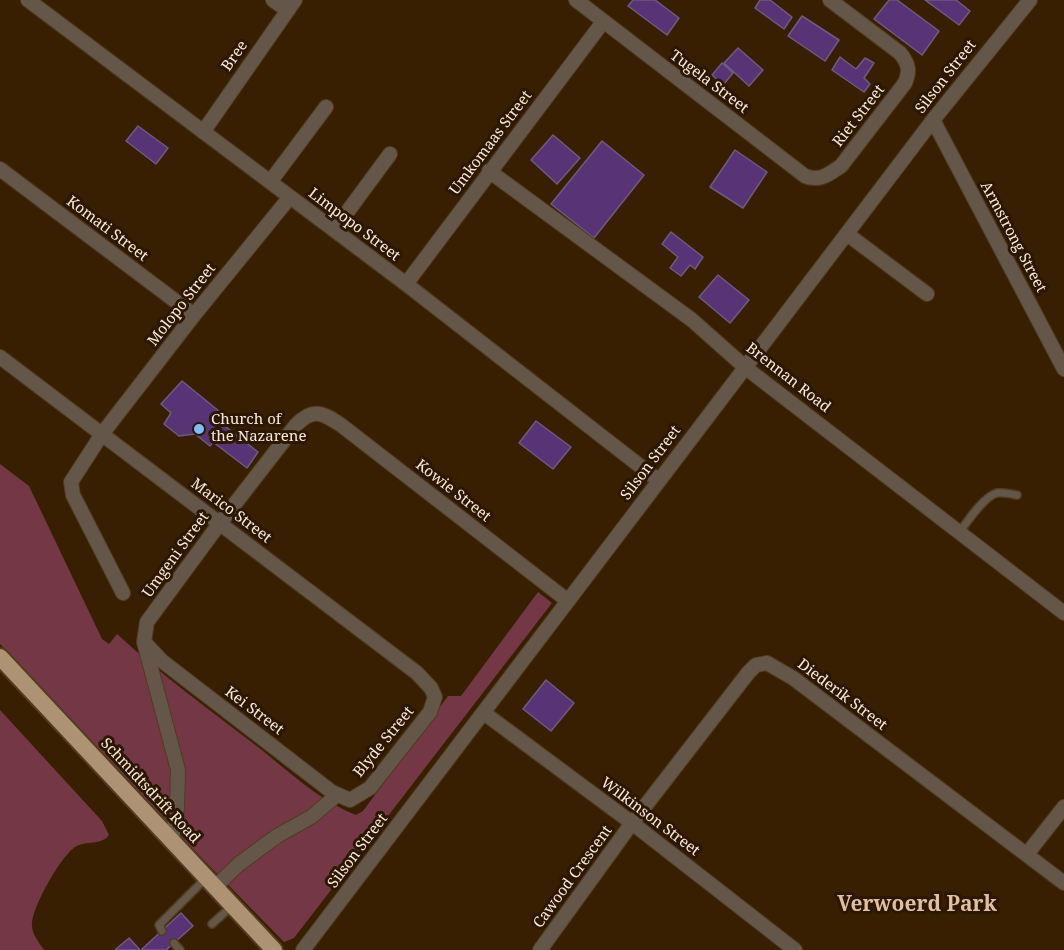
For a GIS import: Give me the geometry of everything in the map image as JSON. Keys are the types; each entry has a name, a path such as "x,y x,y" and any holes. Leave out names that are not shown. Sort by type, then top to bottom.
{"highway":[{"name":"Schmidtsdrift Road","path":"0,657 274,950"}],"street":[{"name":"Limpopo Street","path":"28,0 406,284 658,480"},
{"path":"273,0 291,5"},
{"name":"Tugela Street","path":"576,0 805,176 817,179 827,176"},
{"name":"Riet Street","path":"827,176 841,166 905,84 909,70 906,60 900,53 830,0"},
{"name":"Silson Street","path":"303,950 933,120 1030,0"},
{"name":"Bree","path":"203,132 291,5"},
{"name":"Umkomaas Street","path":"406,284 603,22"},
{"path":"270,182 326,107"},
{"name":"Armstrong Street","path":"933,120 1062,362"},
{"path":"334,230 390,154"},
{"name":"Komati Street","path":"0,169 194,315"},
{"name":"Brennan Road","path":"489,171 692,320 746,368 1064,613"},
{"name":"Molopo Street","path":"123,593 71,488 71,482 102,434 194,315 290,197"},
{"path":"847,234 927,294"},
{"name":"Marico Street","path":"0,357 417,673 431,688 435,697"},
{"name":"Umgeni Street","path":"144,642 147,622 220,523 296,425 308,415 316,413"},
{"name":"Kowie Street","path":"316,413 326,415 341,425 568,601"},
{"path":"144,642 178,770 177,808 172,841"},
{"name":"Kei Street","path":"144,642 162,661 343,798"},
{"name":"Diederik Street","path":"632,823 748,673 756,665 767,663 793,678 1064,883"},
{"name":"Blyde Street","path":"211,882 277,836 343,798 370,788 430,712 435,697"},
{"name":"Wilkinson Street","path":"484,713 632,823 795,950"},
{"path":"1027,854 1064,807"},
{"name":"Cawood Crescent","path":"540,950 632,823"}],"lane":[{"path":"959,533 992,496 998,493 1017,495"},
{"path":"162,931 159,925 211,882"},
{"path":"212,924 232,906"},
{"path":"174,944 180,950"}],"shaded area":[{"path":"0,464 29,486 102,639 109,644 117,634 168,678 305,785 330,802 356,815 363,811 448,696 461,696 538,592 552,603 294,938 284,942 0,644"},
{"path":"0,710 102,821 109,835 102,841 75,847 62,861 48,883 36,907 32,925 34,935 44,950 0,950"}],"building":[{"path":"633,0 655,0 679,18 667,35 628,6"},
{"path":"760,0 770,0 792,17 784,29 755,8"},
{"path":"889,0 897,0 939,31 922,55 874,19"},
{"path":"925,0 956,0 970,11 959,25"},
{"path":"802,16 839,40 825,61 788,36"},
{"path":"738,48 763,70 749,86 724,63"},
{"path":"840,57 856,69 865,58 874,63 864,78 870,84 864,92 832,70"},
{"path":"722,63 733,73 723,85 712,75"},
{"path":"138,126 168,148 156,164 126,141"},
{"path":"553,135 580,158 557,184 531,160"},
{"path":"602,141 644,175 594,238 551,204"},
{"path":"735,150 767,172 743,208 710,187"},
{"path":"671,232 703,257 695,269 690,265 681,276 670,268 678,257 662,244"},
{"path":"718,275 749,300 730,323 699,297"},
{"name":"Church of the Nazarene","path":"182,381 225,416 221,423 258,452 247,468 213,442 210,446 195,434 179,436 164,424 171,413 161,404"},
{"path":"536,421 571,447 553,469 519,443"},
{"path":"546,680 574,703 551,731 523,709"},
{"path":"181,913 193,926 166,950 141,950"},
{"path":"129,938 140,950 115,950"}],"place":[{"name":"Church of the Nazarene","path":"199,429"}],"district":[{"name":"Verwoerd Park","path":"917,905"}]}
